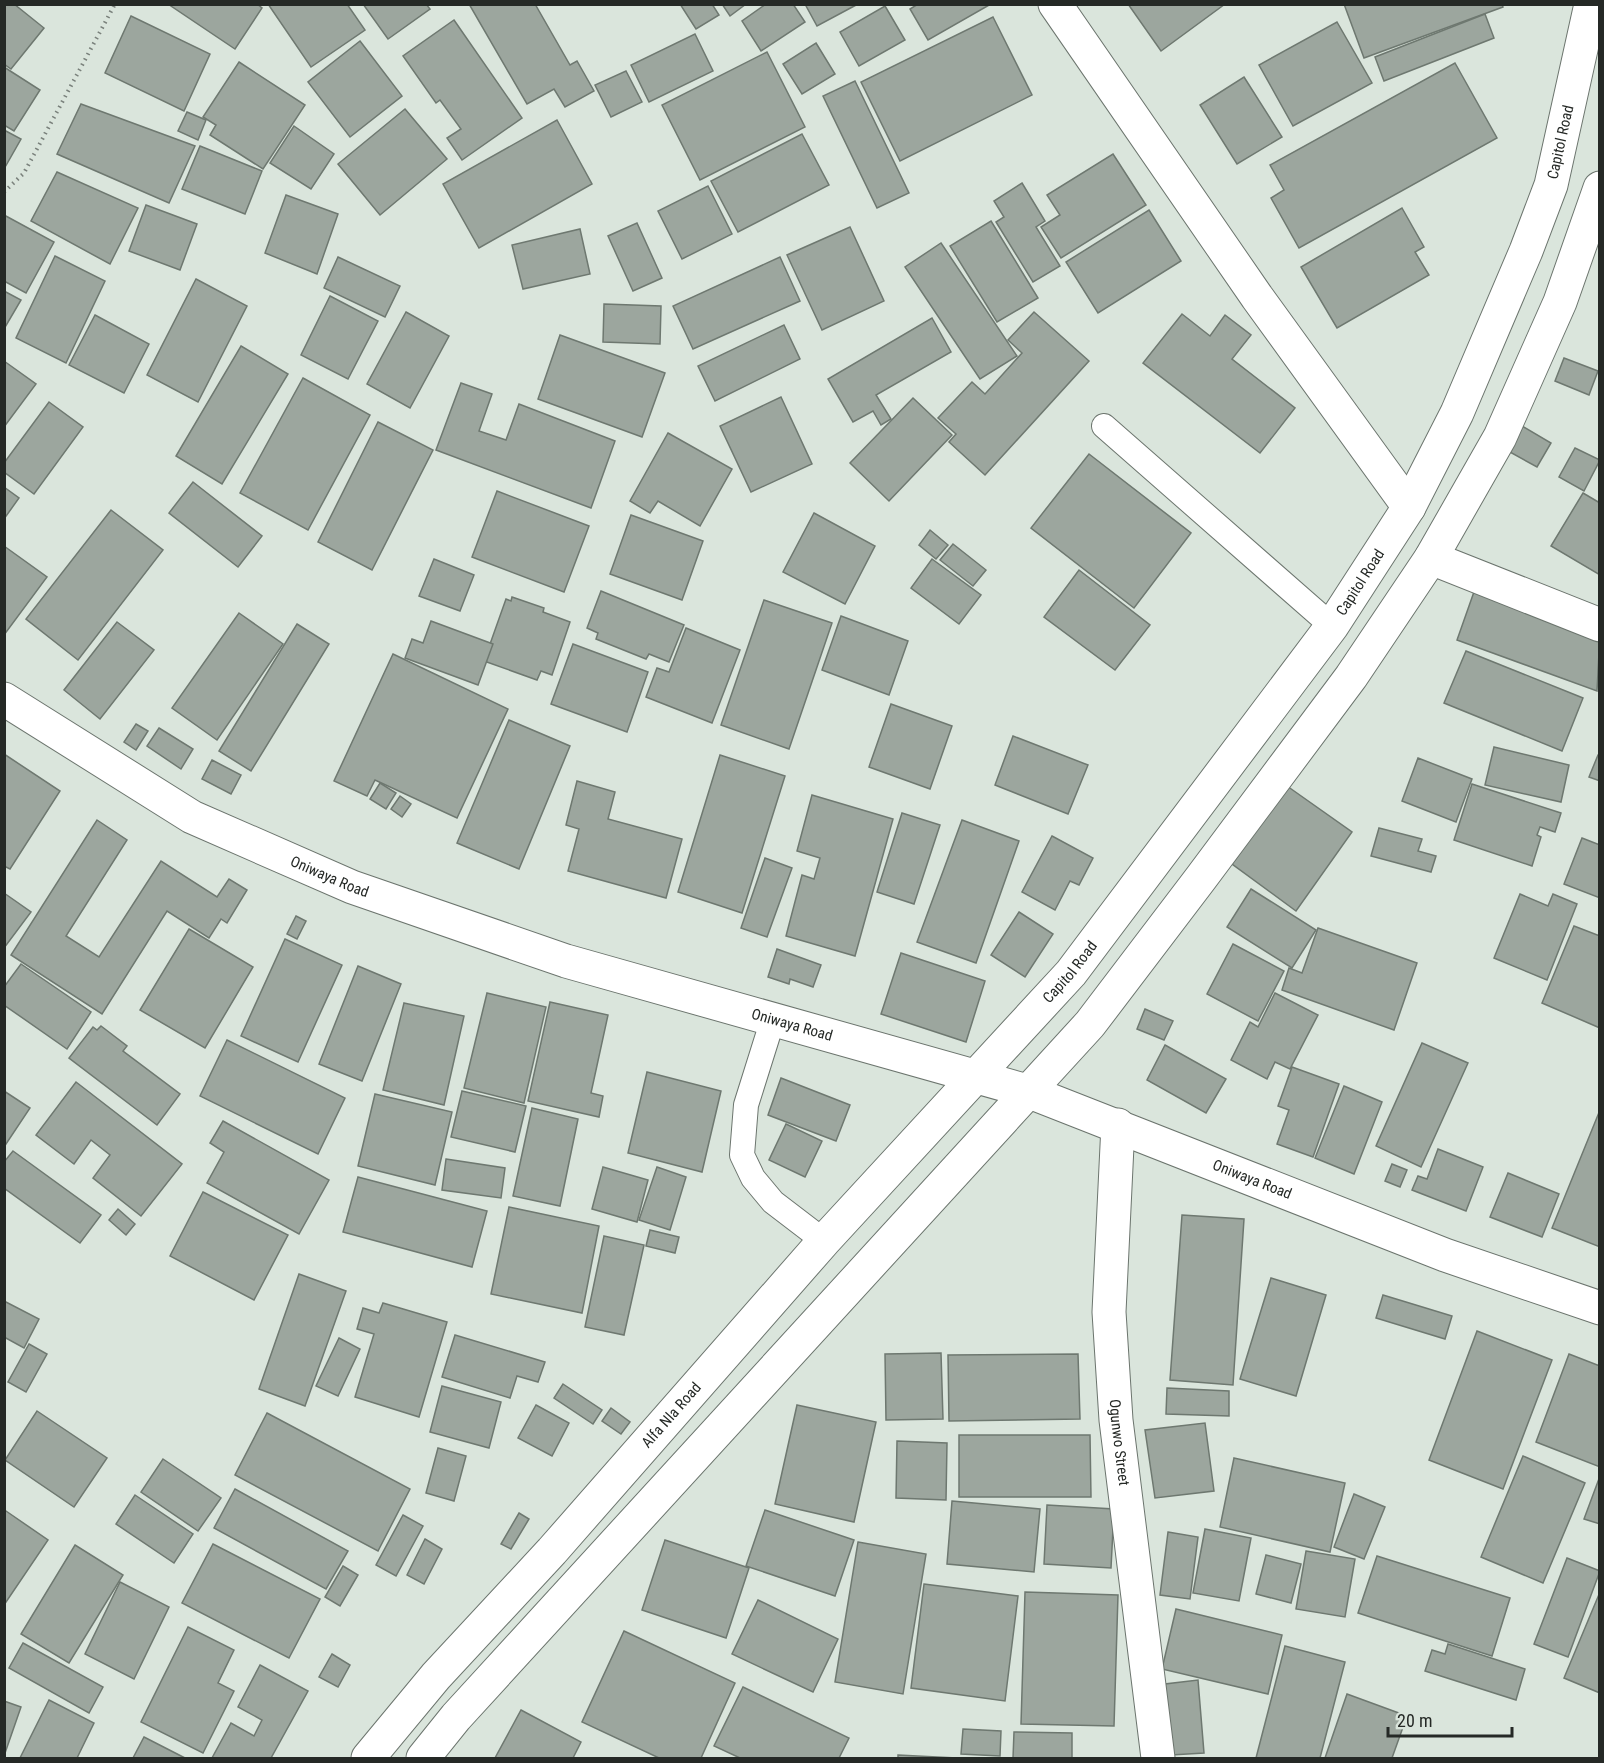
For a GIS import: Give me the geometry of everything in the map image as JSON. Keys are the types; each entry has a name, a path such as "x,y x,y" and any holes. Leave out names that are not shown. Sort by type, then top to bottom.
{"main road":[{"path":"1055,4 1257,297 1409,507"},
{"name":"Capitol Road","path":"977,1077 1071,974 1332,626 1409,507 1457,413 1526,251 1551,184 1591,4"},
{"path":"423,1758 456,1717 1090,1024 1194,887 1351,677 1431,558 1505,427 1560,303 1599,188"},
{"path":"1431,558 1599,625"},
{"name":"Oniwaya Road","path":"4,699 192,817 352,886 566,961 1027,1091 1445,1255 1599,1308"},
{"name":"Alfa Nla Road","path":"368,1758 436,1676 560,1542 824,1241 977,1077"},
{"name":"Ogunwo Street","path":"1118,1125 1109,1312 1116,1420 1158,1758"}],"lane":[{"path":"1104,426 1332,626"},
{"path":"773,1019 746,1106 742,1155 753,1178 773,1202 824,1241"}],"path":[{"path":"4,192 24,173 115,4"}],"building":[{"path":"4,4 14,4 44,28 11,69 4,64"},
{"path":"168,4 257,4 262,8 235,49"},
{"path":"268,4 347,4 365,30 311,67"},
{"path":"363,4 426,4 430,9 388,39"},
{"path":"469,4 535,4 570,65 577,61 594,91 565,107 554,89 527,104"},
{"path":"680,4 712,4 719,15 696,29"},
{"path":"722,4 746,4 730,16"},
{"path":"766,4 793,4 805,22 761,51 742,21"},
{"path":"805,4 858,4 817,26"},
{"path":"918,4 991,4 928,40 910,9"},
{"path":"1128,4 1225,4 1161,51"},
{"path":"1344,4 1502,4 1503,7 1364,58"},
{"path":"885,6 905,40 859,66 840,32"},
{"path":"1485,14 1494,38 1384,81 1375,57"},
{"path":"131,16 210,54 184,111 105,73"},
{"path":"993,17 1032,95 900,161 861,82"},
{"path":"454,20 522,118 462,160 447,138 461,129 440,100 436,103 403,56"},
{"path":"1337,22 1372,83 1293,126 1259,65"},
{"path":"695,34 713,71 649,102 631,65"},
{"path":"360,41 402,96 350,137 308,82"},
{"path":"816,43 835,74 802,94 783,64"},
{"path":"767,52 805,127 700,180 662,105"},
{"path":"239,62 305,105 263,169 210,135 216,125 203,117"},
{"path":"1455,63 1497,138 1299,248 1271,198 1284,190 1270,165"},
{"path":"4,67 40,90 14,131 4,125"},
{"path":"626,71 642,102 611,117 595,85"},
{"path":"1244,77 1282,137 1237,164 1200,105"},
{"path":"855,81 909,193 877,208 823,96"},
{"path":"81,104 195,146 169,203 57,154"},
{"path":"405,109 447,159 380,215 338,164"},
{"path":"187,112 206,120 198,140 178,131"},
{"path":"557,120 592,184 479,248 443,184"},
{"path":"294,126 334,154 311,189 270,163"},
{"path":"4,130 21,139 4,169"},
{"path":"802,134 829,185 738,232 711,181"},
{"path":"200,146 262,171 245,214 182,189"},
{"path":"1113,154 1146,205 1061,258 1041,227 1060,215 1047,195"},
{"path":"57,172 138,208 110,264 31,221"},
{"path":"1022,183 1045,221 1036,227 1060,266 1033,282 996,222 1004,217 994,201"},
{"path":"708,186 732,234 682,259 658,211"},
{"path":"286,195 338,214 317,274 265,253"},
{"path":"146,205 197,224 180,270 129,251"},
{"path":"1402,208 1424,247 1415,252 1429,275 1337,328 1301,267"},
{"path":"1149,210 1181,261 1098,313 1066,262"},
{"path":"4,215 54,242 26,293 4,281"},
{"path":"991,221 1038,298 997,322 950,246"},
{"path":"637,223 662,278 633,291 608,236"},
{"path":"850,227 884,301 822,330 787,255"},
{"path":"580,229 590,274 523,289 512,245"},
{"path":"941,243 1017,356 980,379 905,267"},
{"path":"55,256 105,281 66,363 16,338"},
{"path":"338,257 400,286 385,317 324,288"},
{"path":"780,257 800,301 693,349 673,306"},
{"path":"196,279 247,306 198,402 147,375"},
{"path":"4,291 21,300 4,329"},
{"path":"330,296 378,321 348,379 301,355"},
{"path":"604,304 661,306 660,344 603,342"},
{"path":"406,312 449,336 410,408 367,384"},
{"path":"1034,312 1089,361 985,475 949,442 956,434 938,418 972,382 985,394 1022,353 1008,340"},
{"path":"1182,314 1210,336 1225,315 1251,335 1232,359 1295,408 1260,453 1143,363"},
{"path":"95,315 149,344 124,393 69,365"},
{"path":"932,318 951,352 876,395 891,419 881,425 873,411 853,422 828,379"},
{"path":"784,325 800,359 715,401 698,366"},
{"path":"560,335 665,373 642,437 538,399"},
{"path":"241,346 288,374 222,484 176,456"},
{"path":"1564,358 1598,371 1589,395 1555,381"},
{"path":"4,361 36,384 4,427"},
{"path":"303,378 370,415 308,530 240,493"},
{"path":"461,383 492,394 479,431 506,440 519,404 615,441 591,508 436,450"},
{"path":"781,397 812,464 751,492 720,426"},
{"path":"913,398 952,435 889,501 850,463"},
{"path":"49,402 83,427 34,494 4,472 4,463"},
{"path":"378,422 433,450 372,570 318,542"},
{"path":"1522,426 1551,443 1537,467 1508,451"},
{"path":"668,433 732,469 700,526 658,501 650,513 630,501"},
{"path":"1575,448 1600,460 1584,491 1559,477"},
{"path":"1089,454 1191,533 1134,608 1031,528"},
{"path":"193,482 262,536 238,567 169,513"},
{"path":"4,487 19,498 4,519"},
{"path":"497,491 589,526 564,592 472,557"},
{"path":"1583,493 1600,503 1600,575 1551,546"},
{"path":"111,510 163,550 78,660 26,619"},
{"path":"814,513 875,546 845,604 783,572"},
{"path":"631,515 703,541 682,600 610,574"},
{"path":"930,530 948,545 936,559 919,545"},
{"path":"953,544 986,570 973,586 940,560"},
{"path":"4,546 47,577 4,635"},
{"path":"434,559 474,575 460,611 419,596"},
{"path":"932,559 981,595 959,624 911,588"},
{"path":"1079,570 1150,625 1115,670 1044,617"},
{"path":"1475,589 1600,634 1597,691 1457,640"},
{"path":"601,591 684,625 669,662 649,654 646,659 596,639 598,633 587,628"},
{"path":"512,597 544,608 543,612 570,622 552,675 541,671 537,680 484,661 506,599 511,601"},
{"path":"764,600 832,623 789,749 721,725"},
{"path":"239,613 283,644 217,740 172,708"},
{"path":"841,616 908,641 889,695 822,670"},
{"path":"431,621 493,644 478,685 405,658 412,639 423,643"},
{"path":"117,622 154,650 100,719 64,690"},
{"path":"297,624 329,644 251,771 219,751"},
{"path":"686,628 740,650 712,723 646,697 657,668 669,672"},
{"path":"573,644 648,672 627,732 551,704"},
{"path":"1466,651 1583,698 1562,751 1444,703"},
{"path":"393,654 508,709 457,818 375,780 367,796 334,781"},
{"path":"891,704 952,726 930,789 869,767"},
{"path":"509,720 570,746 519,869 457,843"},
{"path":"136,724 148,731 136,750 124,742"},
{"path":"159,728 193,749 181,769 147,746"},
{"path":"1013,736 1088,765 1068,814 995,785"},
{"path":"1494,747 1569,765 1561,802 1485,785"},
{"path":"4,754 60,791 10,869 4,866"},
{"path":"720,755 785,776 742,913 678,892"},
{"path":"1600,755 1600,781 1589,777"},
{"path":"1418,758 1472,779 1456,822 1402,801"},
{"path":"212,760 241,775 231,794 202,779"},
{"path":"577,781 615,792 608,819 682,839 666,898 568,871 579,829 566,825"},
{"path":"380,783 396,793 386,809 370,799"},
{"path":"1472,784 1561,813 1555,832 1540,827 1537,835 1541,837 1532,866 1454,840"},
{"path":"1287,786 1352,832 1296,911 1232,864"},
{"path":"812,795 893,819 855,956 786,936 802,875 814,879 820,858 797,851"},
{"path":"400,796 411,804 402,817 391,809"},
{"path":"902,813 940,825 914,904 877,892"},
{"path":"97,820 127,840 66,936 99,957 161,861 217,897 229,879 247,890 227,923 221,919 209,938 167,911 102,1014 11,955"},
{"path":"962,820 1019,841 976,963 917,942"},
{"path":"1379,828 1422,839 1418,851 1436,856 1431,872 1371,856"},
{"path":"1052,836 1093,858 1079,885 1070,881 1055,910 1022,892"},
{"path":"1582,838 1600,845 1600,898 1564,884"},
{"path":"765,858 792,868 767,937 741,928"},
{"path":"1251,889 1316,930 1292,968 1227,927"},
{"path":"4,893 31,912 4,948"},
{"path":"1520,894 1548,906 1553,894 1577,904 1547,980 1494,958"},
{"path":"1019,912 1053,934 1025,977 991,955"},
{"path":"296,916 306,921 297,939 287,934"},
{"path":"1574,926 1600,936 1600,1028 1542,1003"},
{"path":"1318,928 1417,963 1394,1030 1282,990 1289,968 1302,973"},
{"path":"189,929 253,967 205,1048 140,1010"},
{"path":"285,939 342,965 298,1062 241,1036"},
{"path":"1233,944 1284,971 1258,1021 1207,994"},
{"path":"777,949 821,965 813,987 790,979 789,984 768,977"},
{"path":"901,953 985,981 966,1042 881,1014"},
{"path":"21,964 91,1012 67,1049 4,1005 4,987"},
{"path":"358,966 401,984 362,1081 319,1064"},
{"path":"487,993 546,1007 524,1103 464,1088"},
{"path":"1275,993 1318,1015 1290,1069 1275,1062 1267,1079 1231,1060 1250,1022 1258,1027"},
{"path":"550,1002 608,1015 591,1093 603,1096 599,1117 528,1101"},
{"path":"404,1003 464,1016 444,1105 383,1090"},
{"path":"1145,1009 1173,1021 1164,1040 1137,1029"},
{"path":"101,1026 127,1046 123,1051 180,1094 157,1125 69,1058 93,1027 97,1030"},
{"path":"227,1040 345,1098 318,1154 200,1096"},
{"path":"1422,1043 1468,1063 1421,1167 1376,1146"},
{"path":"1165,1045 1226,1079 1206,1113 1147,1080"},
{"path":"1292,1067 1339,1084 1313,1157 1277,1144 1289,1110 1278,1106"},
{"path":"647,1072 721,1091 702,1172 628,1153"},
{"path":"781,1078 850,1105 836,1141 768,1115"},
{"path":"76,1082 182,1164 141,1216 93,1178 110,1155 91,1140 74,1164 36,1135"},
{"path":"1344,1086 1382,1102 1354,1174 1315,1158"},
{"path":"4,1091 30,1108 4,1147"},
{"path":"462,1091 526,1106 515,1152 451,1137"},
{"path":"375,1094 452,1112 435,1185 358,1166"},
{"path":"532,1108 578,1119 560,1206 513,1196"},
{"path":"1600,1110 1600,1247 1552,1228"},
{"path":"223,1121 329,1180 299,1234 207,1183 224,1152 210,1143"},
{"path":"786,1124 822,1141 805,1177 769,1160"},
{"path":"1438,1149 1483,1167 1466,1211 1412,1190 1418,1176 1427,1179"},
{"path":"13,1151 101,1215 80,1243 4,1188 4,1162"},
{"path":"446,1159 505,1168 501,1198 442,1190"},
{"path":"1392,1164 1407,1170 1400,1187 1385,1181"},
{"path":"603,1167 648,1180 637,1222 592,1209"},
{"path":"657,1167 686,1177 670,1230 639,1220"},
{"path":"1508,1173 1559,1194 1542,1237 1490,1217"},
{"path":"358,1177 487,1211 472,1267 343,1232"},
{"path":"203,1192 288,1235 254,1300 170,1256"},
{"path":"509,1207 599,1226 582,1313 491,1294"},
{"path":"118,1209 135,1224 126,1235 109,1220"},
{"path":"1182,1215 1244,1219 1233,1385 1170,1380"},
{"path":"650,1230 679,1237 675,1253 646,1246"},
{"path":"604,1236 644,1245 624,1335 585,1327"},
{"path":"299,1274 346,1291 305,1406 259,1389"},
{"path":"1271,1278 1326,1295 1296,1396 1240,1379"},
{"path":"1383,1295 1452,1316 1445,1339 1376,1318"},
{"path":"4,1301 39,1319 24,1348 4,1337"},
{"path":"383,1303 447,1322 419,1417 355,1397 374,1334 357,1329 363,1308 379,1313"},
{"path":"1477,1331 1552,1360 1503,1489 1429,1460"},
{"path":"455,1335 545,1362 538,1382 517,1376 510,1398 442,1377"},
{"path":"339,1338 360,1349 338,1396 316,1386"},
{"path":"29,1344 47,1354 26,1392 8,1382"},
{"path":"941,1353 943,1419 886,1420 885,1354"},
{"path":"1078,1354 1080,1419 949,1421 948,1355"},
{"path":"1569,1354 1600,1366 1600,1467 1536,1442"},
{"path":"563,1384 602,1410 593,1424 554,1398"},
{"path":"442,1386 501,1402 489,1448 430,1432"},
{"path":"1167,1388 1229,1391 1229,1416 1166,1414"},
{"path":"536,1405 569,1423 552,1456 518,1438"},
{"path":"797,1405 876,1422 854,1522 775,1504"},
{"path":"611,1408 630,1422 621,1434 602,1421"},
{"path":"37,1411 107,1458 74,1507 5,1460"},
{"path":"267,1413 410,1489 378,1551 235,1475"},
{"path":"1205,1423 1214,1491 1155,1498 1145,1430"},
{"path":"959,1435 1090,1435 1091,1497 959,1497"},
{"path":"897,1441 947,1443 946,1500 896,1498"},
{"path":"438,1448 466,1456 454,1501 426,1493"},
{"path":"1523,1456 1585,1483 1543,1583 1481,1557"},
{"path":"1234,1458 1345,1483 1330,1552 1220,1527"},
{"path":"163,1459 221,1498 198,1531 141,1492"},
{"path":"1600,1476 1600,1524 1584,1519"},
{"path":"235,1489 348,1551 326,1589 214,1528"},
{"path":"1354,1494 1385,1507 1364,1559 1334,1547"},
{"path":"135,1495 193,1534 174,1563 116,1524"},
{"path":"952,1501 1040,1509 1034,1572 947,1564"},
{"path":"1047,1505 1114,1509 1111,1568 1044,1564"},
{"path":"765,1510 854,1540 835,1596 746,1566"},
{"path":"6,1511 48,1540 4,1605 4,1513"},
{"path":"519,1513 529,1519 511,1549 501,1544"},
{"path":"403,1515 423,1526 396,1576 376,1565"},
{"path":"1205,1529 1251,1538 1239,1601 1193,1593"},
{"path":"1168,1532 1198,1537 1190,1599 1160,1595"},
{"path":"425,1539 442,1549 424,1584 407,1575"},
{"path":"665,1540 749,1568 726,1638 642,1610"},
{"path":"858,1542 926,1554 903,1694 835,1682"},
{"path":"213,1544 320,1599 289,1658 182,1603"},
{"path":"75,1545 123,1575 69,1663 21,1634"},
{"path":"1306,1551 1355,1559 1345,1617 1296,1609"},
{"path":"1266,1555 1301,1564 1291,1603 1256,1594"},
{"path":"1377,1556 1510,1598 1492,1656 1358,1613"},
{"path":"1567,1558 1600,1571 1568,1657 1534,1644"},
{"path":"343,1566 358,1575 340,1606 325,1597"},
{"path":"120,1582 169,1607 134,1679 85,1654"},
{"path":"924,1584 1018,1596 1005,1701 911,1688"},
{"path":"1025,1592 1118,1595 1114,1726 1021,1724"},
{"path":"1600,1592 1600,1693 1564,1678"},
{"path":"758,1600 838,1639 813,1692 732,1654"},
{"path":"1176,1609 1282,1635 1268,1694 1162,1669"},
{"path":"188,1627 234,1650 218,1683 234,1691 203,1753 141,1722"},
{"path":"624,1631 735,1683 701,1758 659,1758 582,1722"},
{"path":"23,1643 103,1687 89,1713 9,1668"},
{"path":"1448,1644 1525,1669 1516,1700 1425,1671 1432,1650 1445,1654"},
{"path":"1285,1646 1345,1662 1320,1758 1256,1758"},
{"path":"332,1654 350,1665 338,1687 319,1677"},
{"path":"260,1665 308,1691 271,1758 212,1758 231,1723 254,1736 262,1720 238,1707"},
{"path":"1198,1680 1204,1753 1171,1755 1165,1684"},
{"path":"743,1687 849,1738 839,1758 740,1758 714,1746"},
{"path":"1347,1694 1407,1716 1392,1758 1325,1758"},
{"path":"49,1700 94,1723 77,1758 20,1758"},
{"path":"4,1701 21,1707 4,1756"},
{"path":"521,1710 581,1742 573,1758 495,1758"},
{"path":"963,1729 1001,1731 1000,1756 961,1754"},
{"path":"1014,1732 1072,1733 1072,1758 1013,1758"},
{"path":"144,1737 185,1758 133,1758"},
{"path":"898,1755 957,1758 898,1758"}]}
